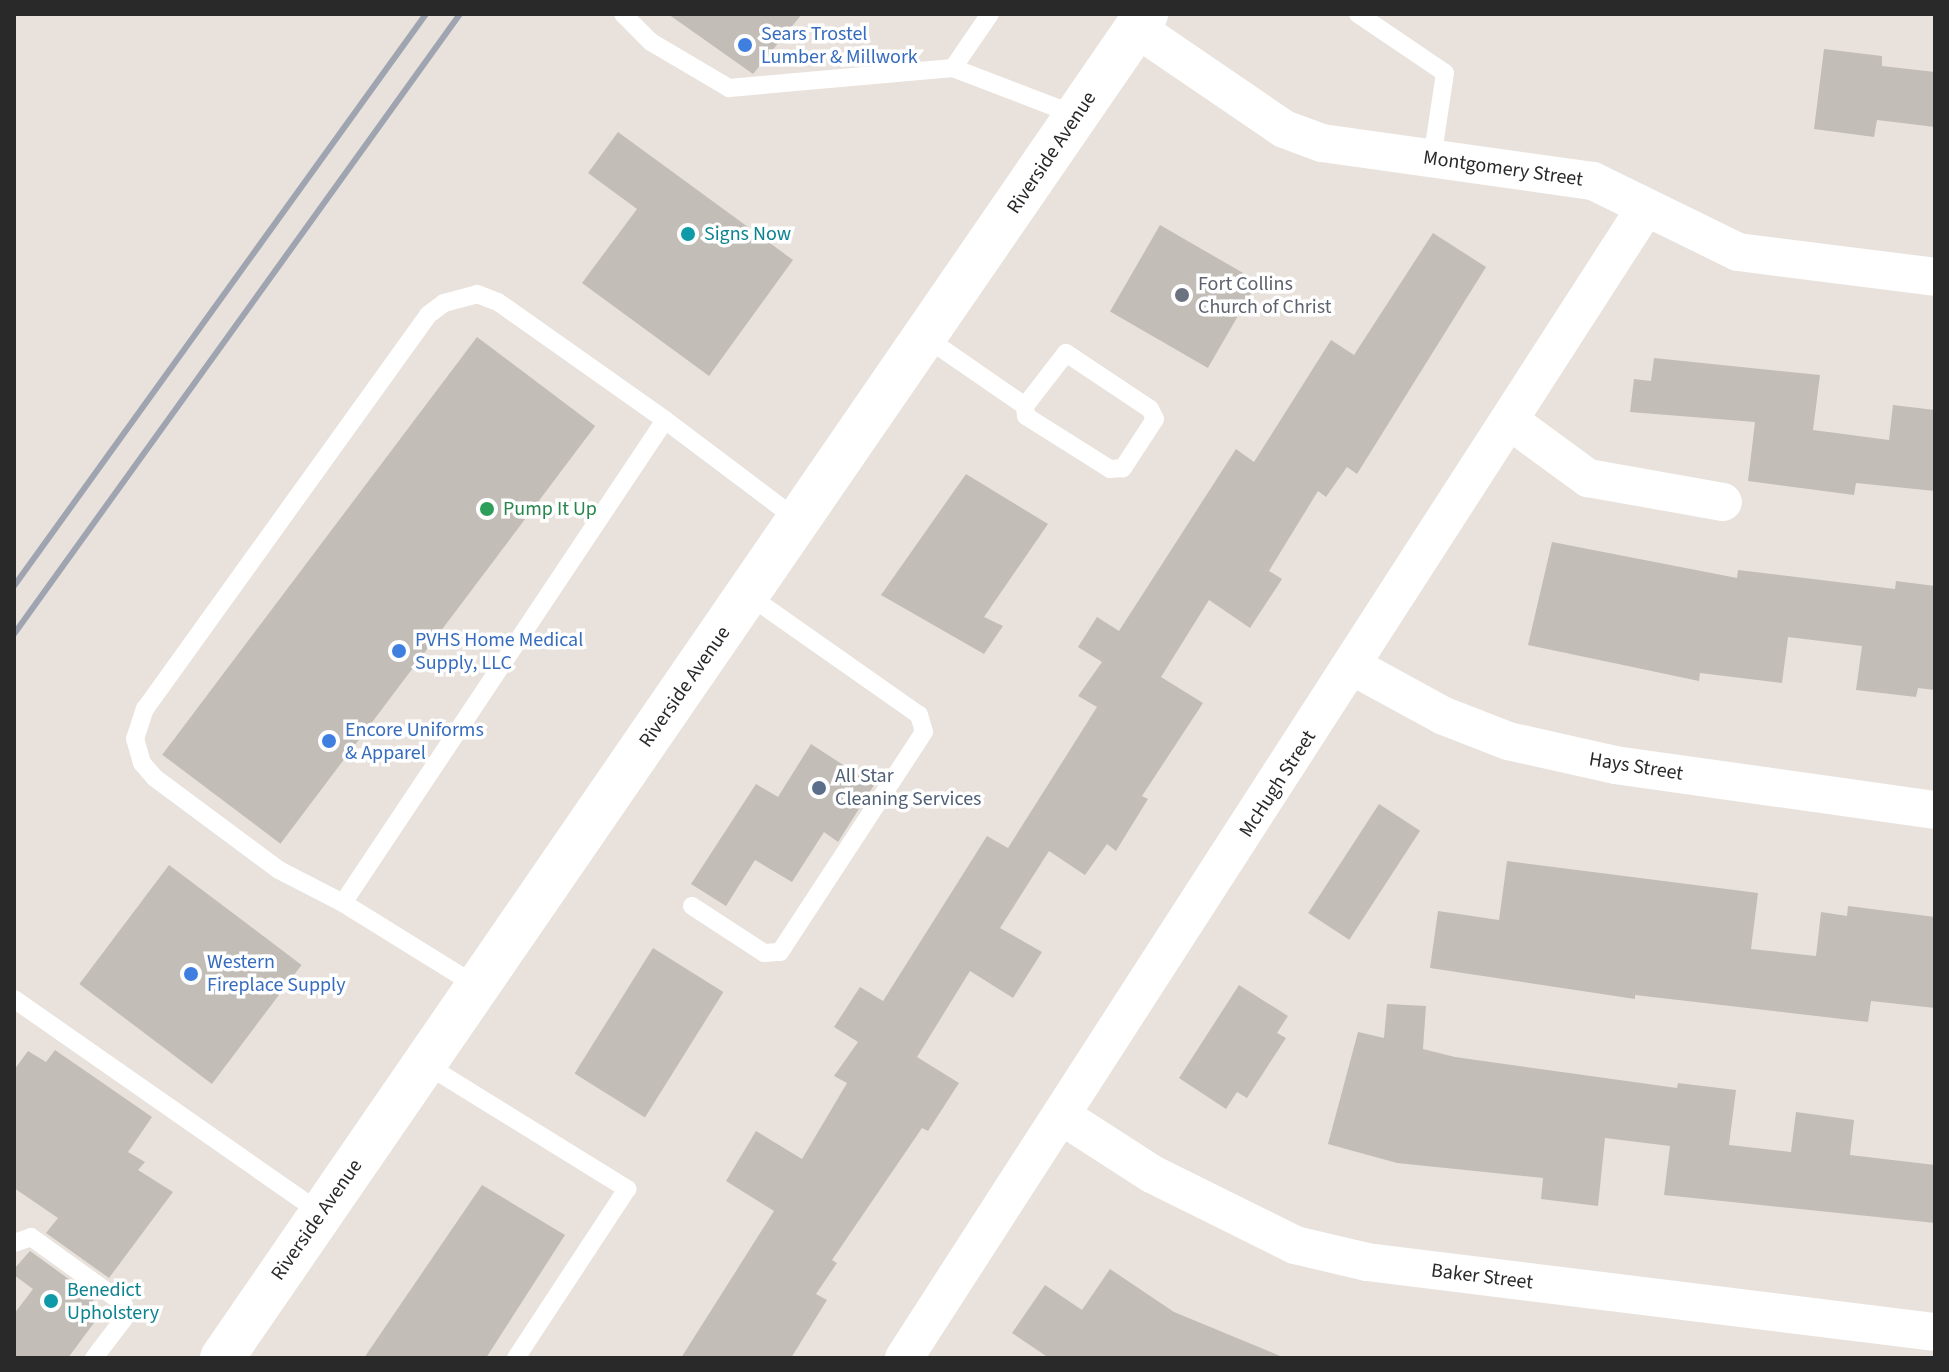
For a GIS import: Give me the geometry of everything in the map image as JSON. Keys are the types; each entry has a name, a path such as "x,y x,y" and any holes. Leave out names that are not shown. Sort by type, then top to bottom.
{"main road":[{"name":"Riverside Avenue","path":"222,1358 1141,21"}],"street":[{"name":"Montgomery Street","path":"1141,21 1284,129 1322,143 1593,181 1738,252 1935,277"},
{"name":"McHugh Street","path":"904,1358 1354,667 1646,207"},
{"path":"1510,421 1588,478 1723,502"},
{"name":"Hays Street","path":"1354,667 1444,716 1508,741 1615,765 1935,810"},
{"name":"Baker Street","path":"1062,1116 1165,1181 1309,1249 1367,1262 1935,1332"}],"lane":[{"path":"623,14 651,42 729,88 953,68 1078,116"},
{"path":"953,68 990,14"},
{"path":"1358,14 1445,73 1432,159"},
{"path":"477,986 343,903 279,870 155,778 142,763 135,739 145,709 428,315 444,303 477,294 498,302 665,420 799,521"},
{"path":"925,337 1025,406 1026,416 1110,469 1123,468 1155,419 1150,409 1066,353 1025,406"},
{"path":"343,903 665,420"},
{"path":"692,906 764,953 780,952 924,732 919,715 748,595"},
{"path":"14,999 321,1213"},
{"path":"425,1064 627,1189 516,1358"},
{"path":"14,1243 31,1237 123,1303 126,1316 94,1358"}],"building":[{"name":"Sears Trostel Lumber & Millwork","path":"668,14 802,14 753,74"},
{"path":"1824,49 1882,56 1882,66 1935,72 1935,127 1877,120 1874,137 1814,129"},
{"name":"Signs Now","path":"618,132 793,260 709,376 582,283 637,209 588,173"},
{"name":"Fort Collins Church of Christ","path":"1160,225 1258,282 1208,368 1110,312"},
{"path":"1433,233 1486,267 1357,474 1347,467 1326,497 1318,491 1269,571 1282,579 1250,628 1209,600 1161,677 1203,703 1142,796 1148,799 1116,851 1107,844 1085,875 1049,851 1000,928 1042,952 1013,998 970,971 917,1057 959,1083 928,1131 922,1128 832,1260 837,1263 816,1294 827,1300 791,1358 681,1358 774,1211 726,1181 756,1131 802,1159 847,1083 834,1076 858,1042 834,1027 860,987 883,1001 987,836 1008,848 1097,707 1078,696 1102,662 1078,647 1097,617 1119,631 1236,449 1254,462 1331,340 1354,355"},
{"path":"477,337 595,426 280,844 162,755"},
{"path":"1654,358 1820,375 1813,430 1889,440 1893,405 1935,410 1935,491 1856,483 1854,495 1748,481 1755,422 1630,412 1634,379 1651,381"},
{"path":"966,474 1048,524 984,617 1003,626 984,654 881,595"},
{"path":"1552,542 1737,578 1738,570 1895,589 1896,581 1935,586 1935,690 1918,688 1916,697 1856,690 1862,646 1788,637 1782,683 1700,673 1699,681 1528,645"},
{"path":"811,744 874,785 838,842 824,832 792,882 755,860 726,906 691,884 756,784 778,797"},
{"path":"1379,804 1420,831 1349,940 1308,913"},
{"path":"1507,861 1758,893 1751,949 1816,956 1821,912 1847,916 1848,906 1935,917 1935,1008 1871,1001 1868,1022 1635,995 1635,999 1430,968 1438,911 1499,920"},
{"name":"Western Fireplace Supply","path":"169,865 302,965 212,1084 79,984"},
{"path":"653,948 723,992 645,1117 575,1074"},
{"path":"1239,985 1288,1016 1277,1033 1286,1038 1247,1098 1237,1092 1226,1109 1179,1078"},
{"path":"1387,1004 1426,1006 1423,1049 1455,1057 1677,1088 1678,1083 1736,1090 1729,1145 1791,1152 1796,1112 1854,1120 1850,1155 1935,1165 1935,1223 1664,1195 1670,1146 1605,1138 1598,1206 1541,1199 1543,1178 1397,1163 1328,1144 1358,1032 1384,1038"},
{"path":"55,1050 152,1117 128,1152 145,1162 138,1170 173,1192 109,1278 46,1233 58,1218 14,1188 14,1070 28,1051 46,1062"},
{"path":"482,1185 565,1235 486,1358 364,1358"},
{"name":"Benedict Upholstery","path":"30,1251 95,1298 88,1308 99,1316 68,1358 14,1358 14,1314 33,1289 14,1275 14,1269"},
{"path":"1110,1269 1174,1312 1285,1358 1049,1358 1012,1333 1045,1285 1082,1310"}],"railway":[{"path":"14,586 426,14"},
{"path":"14,634 460,14"}],"place":[{"name":"Sears Trostel Lumber & Millwork","path":"745,45"},
{"name":"Signs Now","path":"688,234"},
{"name":"Fort Collins Church of Christ","path":"1182,295"},
{"name":"Pump It Up","path":"487,509"},
{"name":"PVHS Home Medical Supply, LLC","path":"399,651"},
{"name":"Encore Uniforms & Apparel","path":"329,741"},
{"name":"All Star Cleaning Services","path":"819,788"},
{"name":"Western Fireplace Supply","path":"191,974"},
{"name":"Benedict Upholstery","path":"51,1301"}]}
